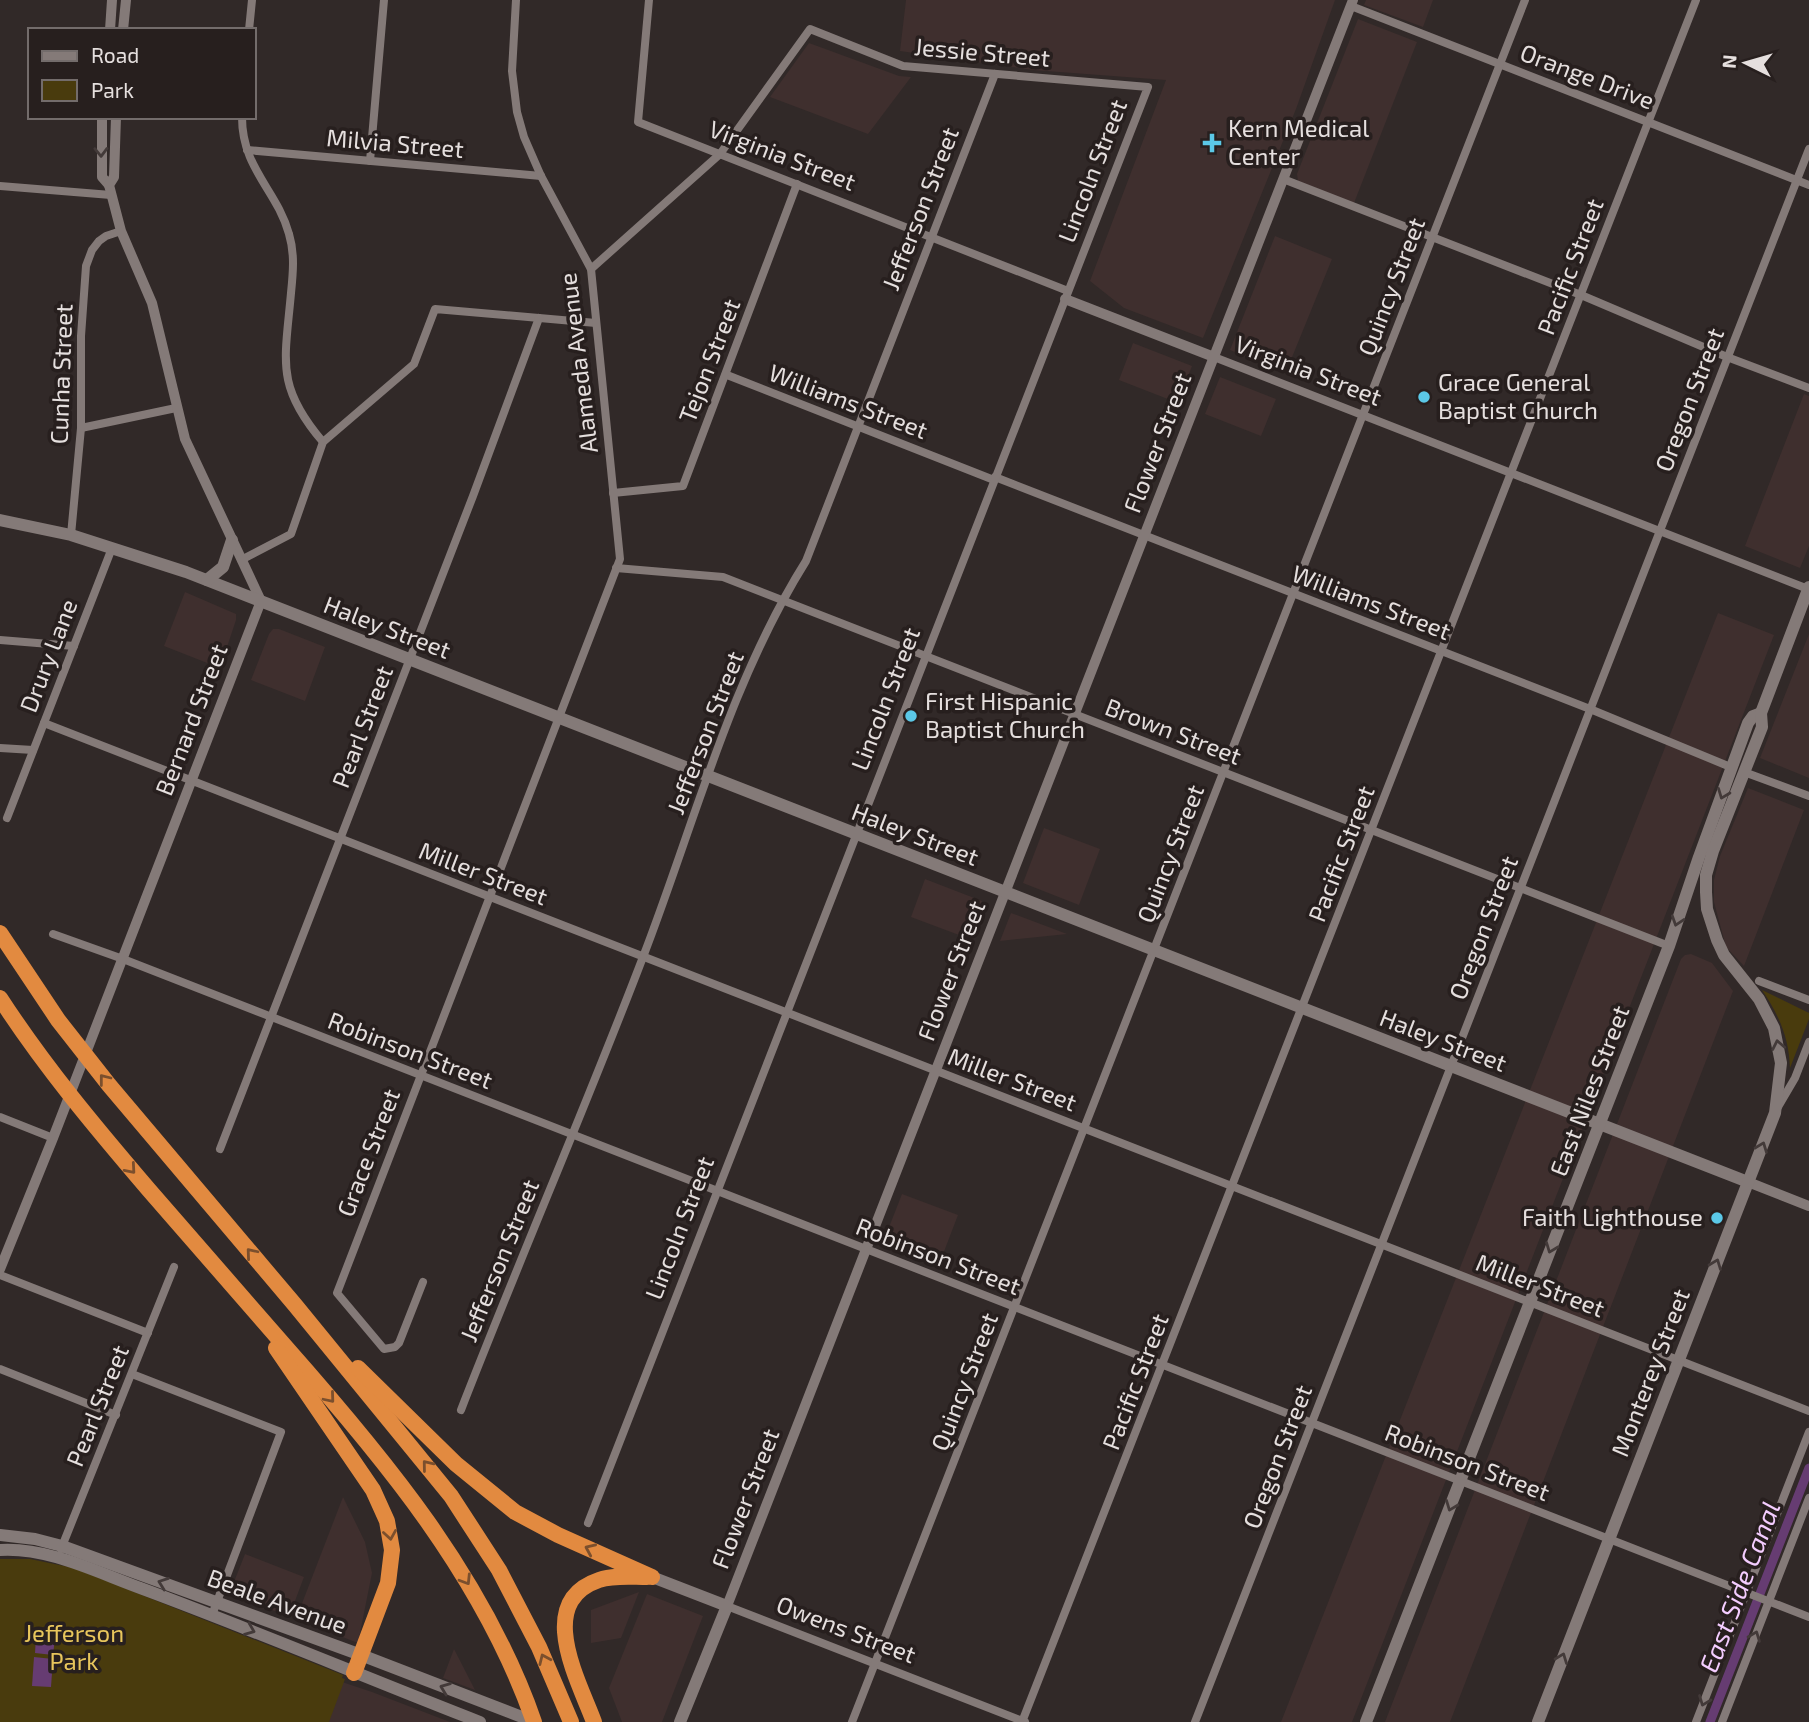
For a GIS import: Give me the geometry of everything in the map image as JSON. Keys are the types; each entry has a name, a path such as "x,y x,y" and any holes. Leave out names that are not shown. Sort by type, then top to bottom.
{"highway":[{"path":"0,933 58,1020 109,1084 429,1467 499,1570 539,1647 571,1722"},
{"path":"0,998 38,1054 95,1127 373,1448 429,1523 469,1584 505,1656 532,1721"},
{"path":"237,1292 373,1490 387,1521 392,1550 388,1583 354,1673"},
{"path":"295,1305 448,1457 496,1498 515,1512 558,1535 652,1577"},
{"path":"594,1722 566,1648 564,1618 575,1596 587,1586 616,1577 652,1577"}],"main road":[{"name":"Haley Street","path":"0,520 71,535 207,580 1748,1182"},
{"path":"207,580 223,567 232,540"},
{"name":"East Niles Street","path":"1366,1722 1669,946 1699,857 1762,727 1761,713 1809,588"},
{"name":"East Niles Street","path":"1739,770 1708,866 1707,909 1724,955 1759,999 1774,1028 1781,1063 1775,1113"},
{"name":"Monterey Street","path":"1538,1722 1775,1113"},
{"name":"Beale Avenue","path":"0,1535 35,1539 60,1552 215,1609 361,1655 507,1717 532,1721"},
{"name":"Beale Avenue","path":"0,1550 60,1552"},
{"name":"Owens Street","path":"652,1577 727,1606"},
{"name":"Flower Street","path":"680,1722 727,1606"},
{"name":"Beale Avenue","path":"215,1609 354,1673 480,1722"}],"street":[{"path":"110,28 112,0"},
{"path":"123,28 126,0"},
{"path":"249,28 252,0"},
{"path":"370,161 384,0"},
{"name":"Alameda Avenue","path":"516,0 512,46 514,92 524,137 541,176 591,269 620,559 617,568"},
{"name":"Virginia Street","path":"649,0 638,122 931,237 1214,357 1809,588"},
{"name":"Quincy Street","path":"852,1722 1525,0"},
{"name":"Pacific Street","path":"1023,1722 1696,0"},
{"name":"Orange Drive","path":"1352,3 1809,185"},
{"name":"Flower Street","path":"727,1606 1352,3"},
{"name":"Jessie Street","path":"591,269 720,154 810,29 904,66 1148,87"},
{"name":"Jefferson Street","path":"461,1410 643,957 708,776 755,658 780,601 806,561 995,74"},
{"name":"Lincoln Street","path":"588,1522 1148,87"},
{"path":"102,119 102,177 110,190 121,231 152,303 185,439 261,601"},
{"path":"110,190 114,177 116,119"},
{"path":"242,119 247,150 255,172 278,206 289,235 293,268 286,353 288,383 297,409 323,442"},
{"name":"Oregon Street","path":"1195,1722 1809,149"},
{"name":"Milvia Street","path":"247,150 541,176"},
{"path":"1283,179 1581,295 1727,357 1809,388"},
{"name":"Tejon Street","path":"613,493 683,486 797,184"},
{"path":"0,186 110,190"},
{"name":"Cunha Street","path":"71,535 81,428 81,336 87,260 99,241 121,231"},
{"path":"241,560 291,534 323,442 414,363 435,309 596,323"},
{"name":"Pearl Street","path":"220,1149 473,496 539,318"},
{"name":"Williams Street","path":"726,375 1293,593 1809,796"},
{"path":"81,428 176,408"},
{"name":"Drury Lane","path":"7,818 112,548"},
{"name":"Brown Street","path":"617,568 723,577 1669,946"},
{"name":"Grace Street","path":"423,1282 399,1343 388,1350 384,1349 337,1293 617,568"},
{"name":"Bernard Street","path":"0,1269 62,1117 261,601"},
{"path":"0,640 74,646"},
{"name":"Miller Street","path":"44,723 1809,1411"},
{"path":"0,748 33,750"},
{"name":"Robinson Street","path":"53,934 1809,1617"},
{"path":"1759,981 1809,1000"},
{"name":"Monterey Street","path":"1775,1113 1795,1078 1809,1042"},
{"path":"0,1117 53,1138"},
{"name":"Haley Street","path":"1748,1182 1809,1206"},
{"name":"Pearl Street","path":"60,1552 174,1267"},
{"path":"0,1275 148,1333"},
{"path":"0,1369 117,1415"},
{"path":"132,1374 281,1432 215,1609"},
{"path":"1696,1722 1809,1432"},
{"path":"1722,1722 1809,1498"},
{"name":"Owens Street","path":"727,1606 1023,1722"}],"shaded area":[{"name":"Kern Medical Center","path":"906,0 1335,0 1296,109 1203,338 1124,308 1090,281 1166,80 1033,70 900,51"},
{"path":"1366,0 1433,0 1423,27 1364,5"},
{"path":"1358,19 1417,42 1354,203 1298,181 1297,174"},
{"path":"809,43 899,76 911,77 868,134 770,97"},
{"path":"1275,236 1332,259 1286,372 1230,350"},
{"path":"1133,343 1192,366 1178,403 1119,380"},
{"path":"1220,377 1276,399 1261,436 1205,414"},
{"path":"1804,394 1809,396 1809,546 1800,568 1745,546"},
{"path":"185,592 236,614 220,668 164,646"},
{"path":"1718,613 1774,635 1352,1722 1281,1722"},
{"path":"273,629 325,647 305,701 251,680"},
{"path":"1809,634 1809,778 1760,758"},
{"path":"1748,788 1804,810 1744,966 1726,947 1714,902 1714,880 1720,856"},
{"path":"1044,828 1100,849 1079,905 1023,883"},
{"path":"925,879 982,901 967,938 911,917"},
{"path":"1011,913 1030,920 1067,934 1000,941"},
{"path":"1691,954 1712,963 1733,991 1450,1722 1385,1722 1681,959"},
{"path":"902,1194 958,1215 940,1262 884,1240"},
{"path":"343,1497 365,1542 372,1573 358,1643 296,1619"},
{"path":"245,1554 304,1577 289,1617 230,1592"},
{"path":"639,1592 621,1638 591,1643 591,1610"},
{"path":"647,1594 703,1616 662,1722 622,1722 609,1688"},
{"path":"36,1636 55,1638 53,1655 35,1653"},
{"path":"454,1649 475,1690 443,1678"},
{"path":"34,1657 53,1659 51,1687 32,1686"},
{"path":"342,1682 372,1692 450,1722 326,1722"}],"green space":[{"path":"1762,990 1809,1013 1790,1068 1782,1027"},
{"name":"Jefferson Park","path":"0,1559 30,1559 74,1568 343,1675 342,1678 345,1679 329,1722 0,1722"}],"waterway":[{"name":"East Side Canal","path":"1710,1722 1809,1468"}],"place":[{"name":"Kern Medical Center","path":"1212,143"},
{"name":"Grace General Baptist Church","path":"1424,397"},
{"name":"First Hispanic Baptist Church","path":"911,716"},
{"name":"Faith Lighthouse","path":"1717,1218"}]}
